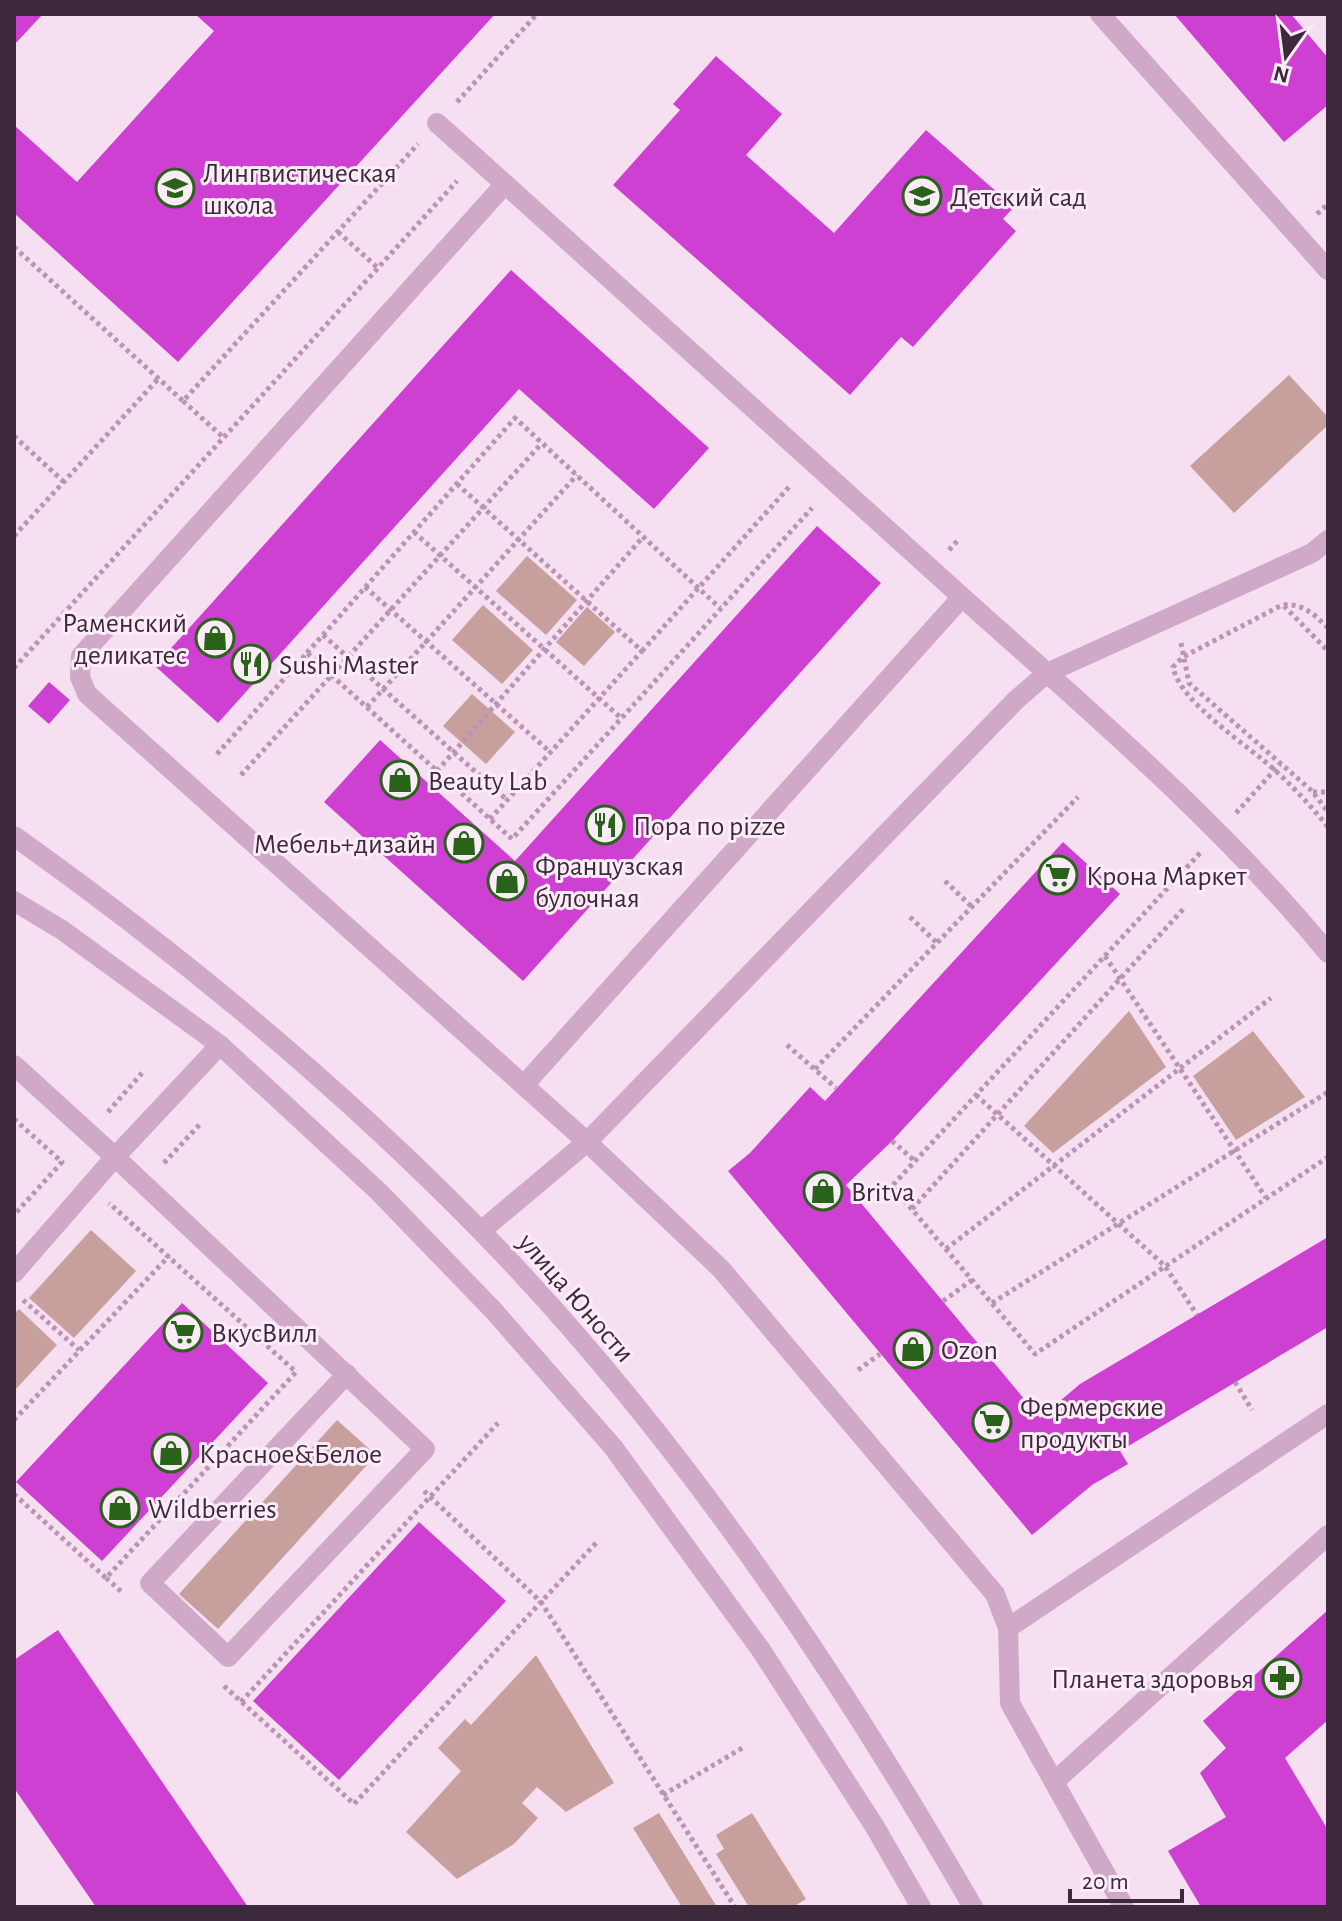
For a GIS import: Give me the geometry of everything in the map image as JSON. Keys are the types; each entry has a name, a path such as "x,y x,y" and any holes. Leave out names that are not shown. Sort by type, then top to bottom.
{"street":[{"path":"1100,14 1328,270"},
{"path":"437,123 1220,831 1328,953"},
{"path":"505,184 81,656 80,677 87,694 587,1142 721,1269 995,1594 1008,1628 1010,1703 1124,1907"},
{"path":"481,1231 587,1142 1005,712 1047,673 1312,553 1328,540"},
{"path":"524,1085 962,597"},
{"name":"улица Юности","path":"14,836 97,895 237,1004 481,1231 642,1415 787,1607 903,1786 973,1907"},
{"path":"14,901 62,930 220,1045 389,1203 493,1310 613,1447 761,1650 875,1827 921,1907"},
{"path":"14,1273 115,1157 220,1045"},
{"path":"14,1065 90,1133 347,1374 425,1449 228,1657 150,1583 347,1374"},
{"path":"1008,1628 1328,1414"},
{"path":"1054,1782 1328,1535"}],"path":[{"path":"183,401 537,14"},
{"path":"417,145 428,154"},
{"path":"14,668 458,182 448,172"},
{"path":"1314,217 1328,204"},
{"path":"14,247 224,438"},
{"path":"14,536 159,378"},
{"path":"217,754 515,418 720,608"},
{"path":"14,436 64,482"},
{"path":"241,775 542,443"},
{"path":"367,707 577,475"},
{"path":"457,484 642,651"},
{"path":"490,819 789,487"},
{"path":"307,653 512,839 812,508"},
{"path":"414,532 621,718"},
{"path":"437,771 643,537"},
{"path":"365,587 550,752"},
{"path":"1274,598 1318,637 1328,651"},
{"path":"1328,628 1312,612 1294,604 1282,605 1183,657 1173,667 1175,679 1190,697 1275,770 1328,827"},
{"path":"1180,634 1189,683 1312,791 1328,812"},
{"path":"323,635 507,800"},
{"path":"1280,764 892,1186 1035,1354 1328,1157"},
{"path":"1312,791 1328,792"},
{"path":"815,1069 1078,797"},
{"path":"945,881 972,907"},
{"path":"912,1209 1185,907"},
{"path":"910,917 937,943"},
{"path":"1105,956 1266,1198"},
{"path":"946,1250 1271,998"},
{"path":"787,1045 836,1088"},
{"path":"14,1215 142,1073"},
{"path":"992,1303 1328,1092"},
{"path":"976,1095 1165,1266 1197,1315"},
{"path":"14,1119 296,1372 106,1578"},
{"path":"892,1141 915,1161"},
{"path":"14,1420 169,1256"},
{"path":"943,1301 972,1280"},
{"path":"14,1292 79,1350"},
{"path":"858,1370 880,1354"},
{"path":"1235,1382 1252,1410"},
{"path":"241,1702 498,1423"},
{"path":"14,1494 129,1599"},
{"path":"219,1681 354,1804 596,1543"},
{"path":"541,1602 735,1907"},
{"path":"663,1795 744,1747"}],"shaded area":[{"path":"1289,375 1328,417 1328,425 1234,513 1190,466"},
{"path":"527,556 577,600 546,635 496,591"},
{"path":"483,605 533,650 502,684 452,640"},
{"path":"587,607 615,632 584,666 556,642"},
{"path":"472,694 515,732 486,764 443,726"},
{"path":"1129,1011 1166,1067 1053,1153 1024,1126"},
{"path":"1253,1031 1305,1097 1236,1140 1193,1076"},
{"path":"91,1230 136,1271 74,1338 29,1298"},
{"path":"19,1309 57,1345 14,1391 14,1314"},
{"path":"337,1420 376,1455 218,1629 179,1594"},
{"path":"536,1655 614,1783 566,1812 537,1787 522,1803 538,1818 514,1844 457,1879 406,1832 461,1771 438,1748 465,1719 471,1725"},
{"path":"659,1813 717,1907 682,1907 633,1828"},
{"path":"752,1813 806,1899 793,1907 749,1907 716,1854 724,1849 716,1835"}],"building":[{"path":"14,14 43,14 14,45"},
{"name":"Лингвистическая школа","path":"195,14 495,14 178,362 14,213 14,125 77,182 214,31"},
{"path":"1174,14 1291,14 1328,58 1328,105 1284,142"},
{"path":"716,56 782,114 746,155 834,233 926,130 1014,207 1003,219 1016,231 913,347 901,337 850,395 613,185 680,110 673,104"},
{"path":"511,270 709,448 654,509 519,389 218,723 155,666"},
{"path":"817,526 881,583 523,981 324,802 380,740 515,861"},
{"path":"49,682 70,700 49,724 28,706"},
{"path":"1063,842 1120,894 892,1141 846,1185 1040,1418 1080,1384 1328,1237 1328,1327 1120,1451 1128,1464 1092,1485 1032,1535 728,1171 750,1153 810,1087 825,1101"},
{"path":"182,1303 268,1383 102,1561 16,1482"},
{"path":"419,1522 506,1601 339,1780 253,1701"},
{"path":"1328,1610 1328,1720 1285,1758 1328,1830 1328,1907 1201,1907 1168,1851 1226,1817 1200,1773 1226,1748 1203,1721"},
{"path":"58,1630 248,1907 96,1907 14,1788 14,1660"}],"place":[{"name":"Лингвистическая школа","path":"175,188"},
{"name":"Детский сад","path":"922,196"},
{"name":"Раменский деликатес","path":"215,638"},
{"name":"Sushi Master","path":"251,664"},
{"name":"Beauty Lab","path":"400,780"},
{"name":"Пора по pizze","path":"605,825"},
{"name":"Мебель+дизайн","path":"464,843"},
{"name":"Крона Маркет","path":"1058,875"},
{"name":"Французская булочная","path":"507,881"},
{"name":"Britva","path":"823,1191"},
{"name":"ВкусВилл","path":"183,1332"},
{"name":"Ozon","path":"913,1349"},
{"name":"Фермерские продукты","path":"992,1422"},
{"name":"Красное&Белое","path":"171,1453"},
{"name":"Wildberries","path":"120,1508"},
{"name":"Планета здоровья","path":"1282,1678"}]}
